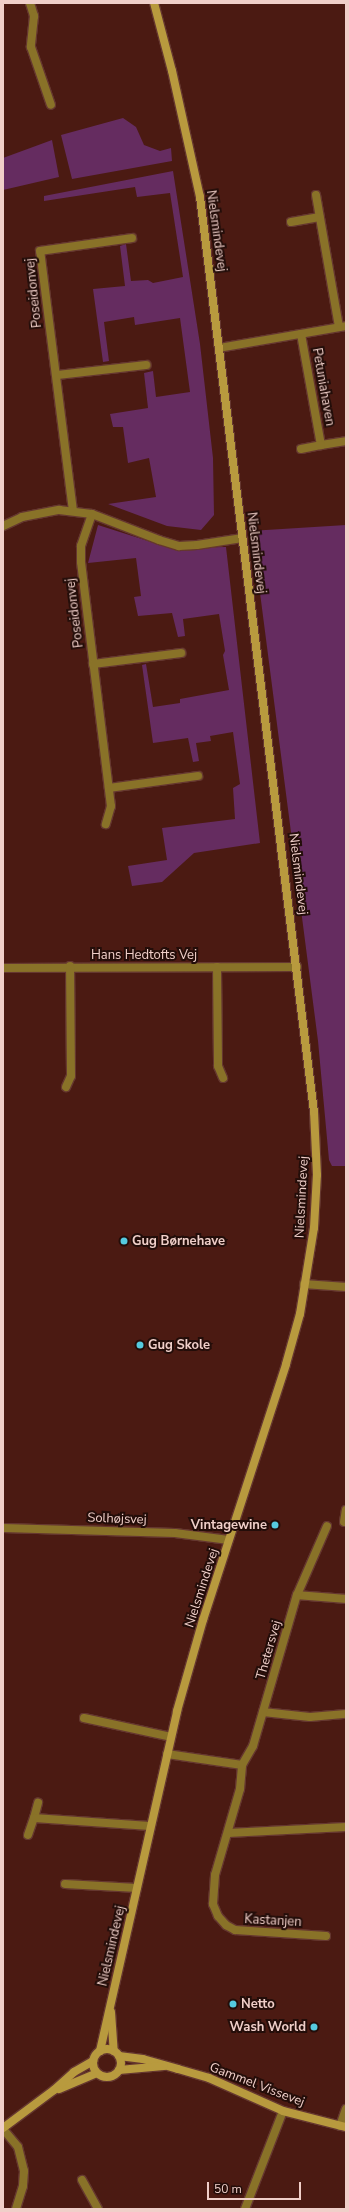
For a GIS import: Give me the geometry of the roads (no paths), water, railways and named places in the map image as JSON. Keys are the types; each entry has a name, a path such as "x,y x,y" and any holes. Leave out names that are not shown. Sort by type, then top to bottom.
{"street":[{"path":"30,3 34,16 31,47 51,105"},
{"name":"Nielsmindevej","path":"100,2050 111,2009 150,1826 171,1737 201,1628 286,1364 300,1314 314,1228 317,1155 314,1112 297,967 200,197 172,71 154,3"},
{"name":"Petuniahaven","path":"219,348 343,327 316,194"},
{"path":"291,222 320,217"},
{"name":"Poseidonvej","path":"73,510 40,251 132,238"},
{"name":"Petuniahaven","path":"301,334 321,445"},
{"path":"57,375 146,365"},
{"name":"Petuniahaven","path":"301,449 346,441"},
{"path":"3,526 22,517 41,512 73,510 92,514 159,540 179,546 197,545 242,538"},
{"name":"Poseidonvej","path":"92,514 85,530 81,546 81,562 111,806 106,824"},
{"name":"Poseidonvej","path":"93,664 181,653"},
{"path":"108,788 198,776"},
{"path":"66,1088 71,1076 70,966"},
{"name":"Hans Hedtofts Vej","path":"3,968 70,966 297,967"},
{"path":"217,967 218,1066 223,1078"},
{"path":"304,1284 346,1287"},
{"path":"344,1522 346,1510"},
{"name":"Thetersvej","path":"215,1875 240,1789 242,1765 253,1746 298,1595 327,1526"},
{"name":"Solhøjsvej","path":"3,1528 175,1533 229,1540"},
{"path":"298,1595 346,1599"},
{"path":"263,1712 310,1717 346,1714"},
{"path":"84,1718 171,1737"},
{"path":"167,1754 242,1765"},
{"path":"28,1835 38,1804"},
{"path":"34,1818 150,1826"},
{"path":"228,1834 346,1827"},
{"name":"Kastanjen","path":"215,1875 213,1904 218,1916 226,1925 235,1930 326,1936"},
{"name":"Nielsmindevej","path":"66,1884 137,1888"},
{"name":"Nielsmindevej","path":"111,2009 117,2054"},
{"path":"16,2209 23,2186 24,2171 18,2147 3,2129 54,2090 74,2072 93,2061 100,2050 107,2049 117,2054 121,2063 119,2070 114,2076 107,2077 97,2073 94,2070 93,2061"},
{"name":"Gammel Vissevej","path":"117,2054 143,2059 209,2078 283,2111 343,2126 346,2109"},
{"name":"Gammel Vissevej","path":"119,2070 166,2066"},
{"path":"54,2090 97,2073"},
{"path":"245,2209 283,2111"},
{"path":"82,2180 98,2209"}],"place":[{"name":"Gug Børnehave","path":"124,1241"},
{"name":"Gug Skole","path":"140,1345"},
{"name":"Vintagewine","path":"275,1525"},
{"name":"Netto","path":"233,2004"},
{"name":"Wash World","path":"314,2027"}]}
